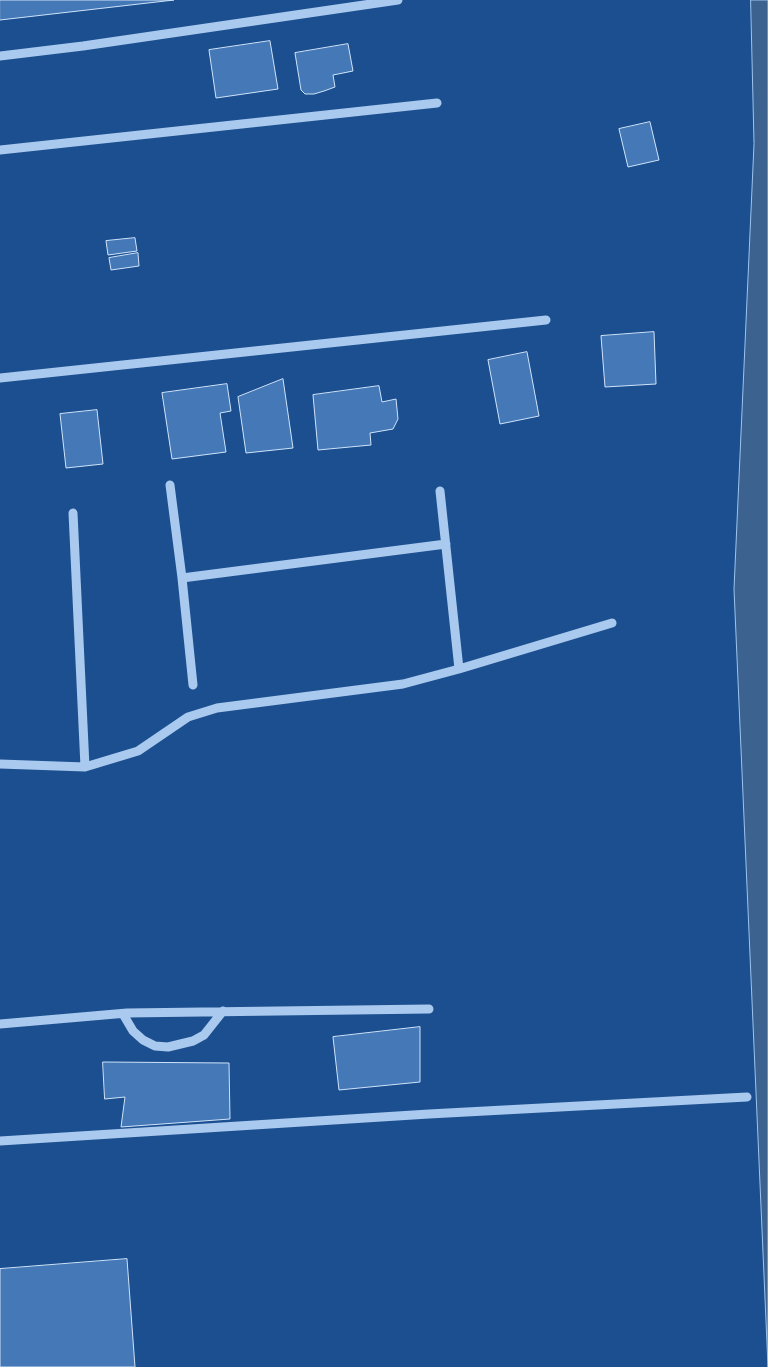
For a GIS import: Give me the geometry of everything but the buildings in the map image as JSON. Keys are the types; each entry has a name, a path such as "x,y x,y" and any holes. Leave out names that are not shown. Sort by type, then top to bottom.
{"street":[{"path":"0,56 83,46 398,0"},
{"path":"0,150 437,103"},
{"path":"0,378 546,320"},
{"path":"170,484 193,685"},
{"path":"440,491 460,669"},
{"path":"74,513 85,767"},
{"path":"182,578 446,544"},
{"path":"0,764 85,767 138,751 188,717 217,708 403,684 460,669 612,623"},
{"path":"0,1024 123,1014 428,1009"},
{"path":"123,1014 133,1031 143,1040 155,1046 168,1047 193,1041 204,1035 223,1011"},
{"path":"0,1141 439,1113 747,1097"}],"water":[{"path":"751,0 768,0 768,1367 734,589 754,144"}]}
